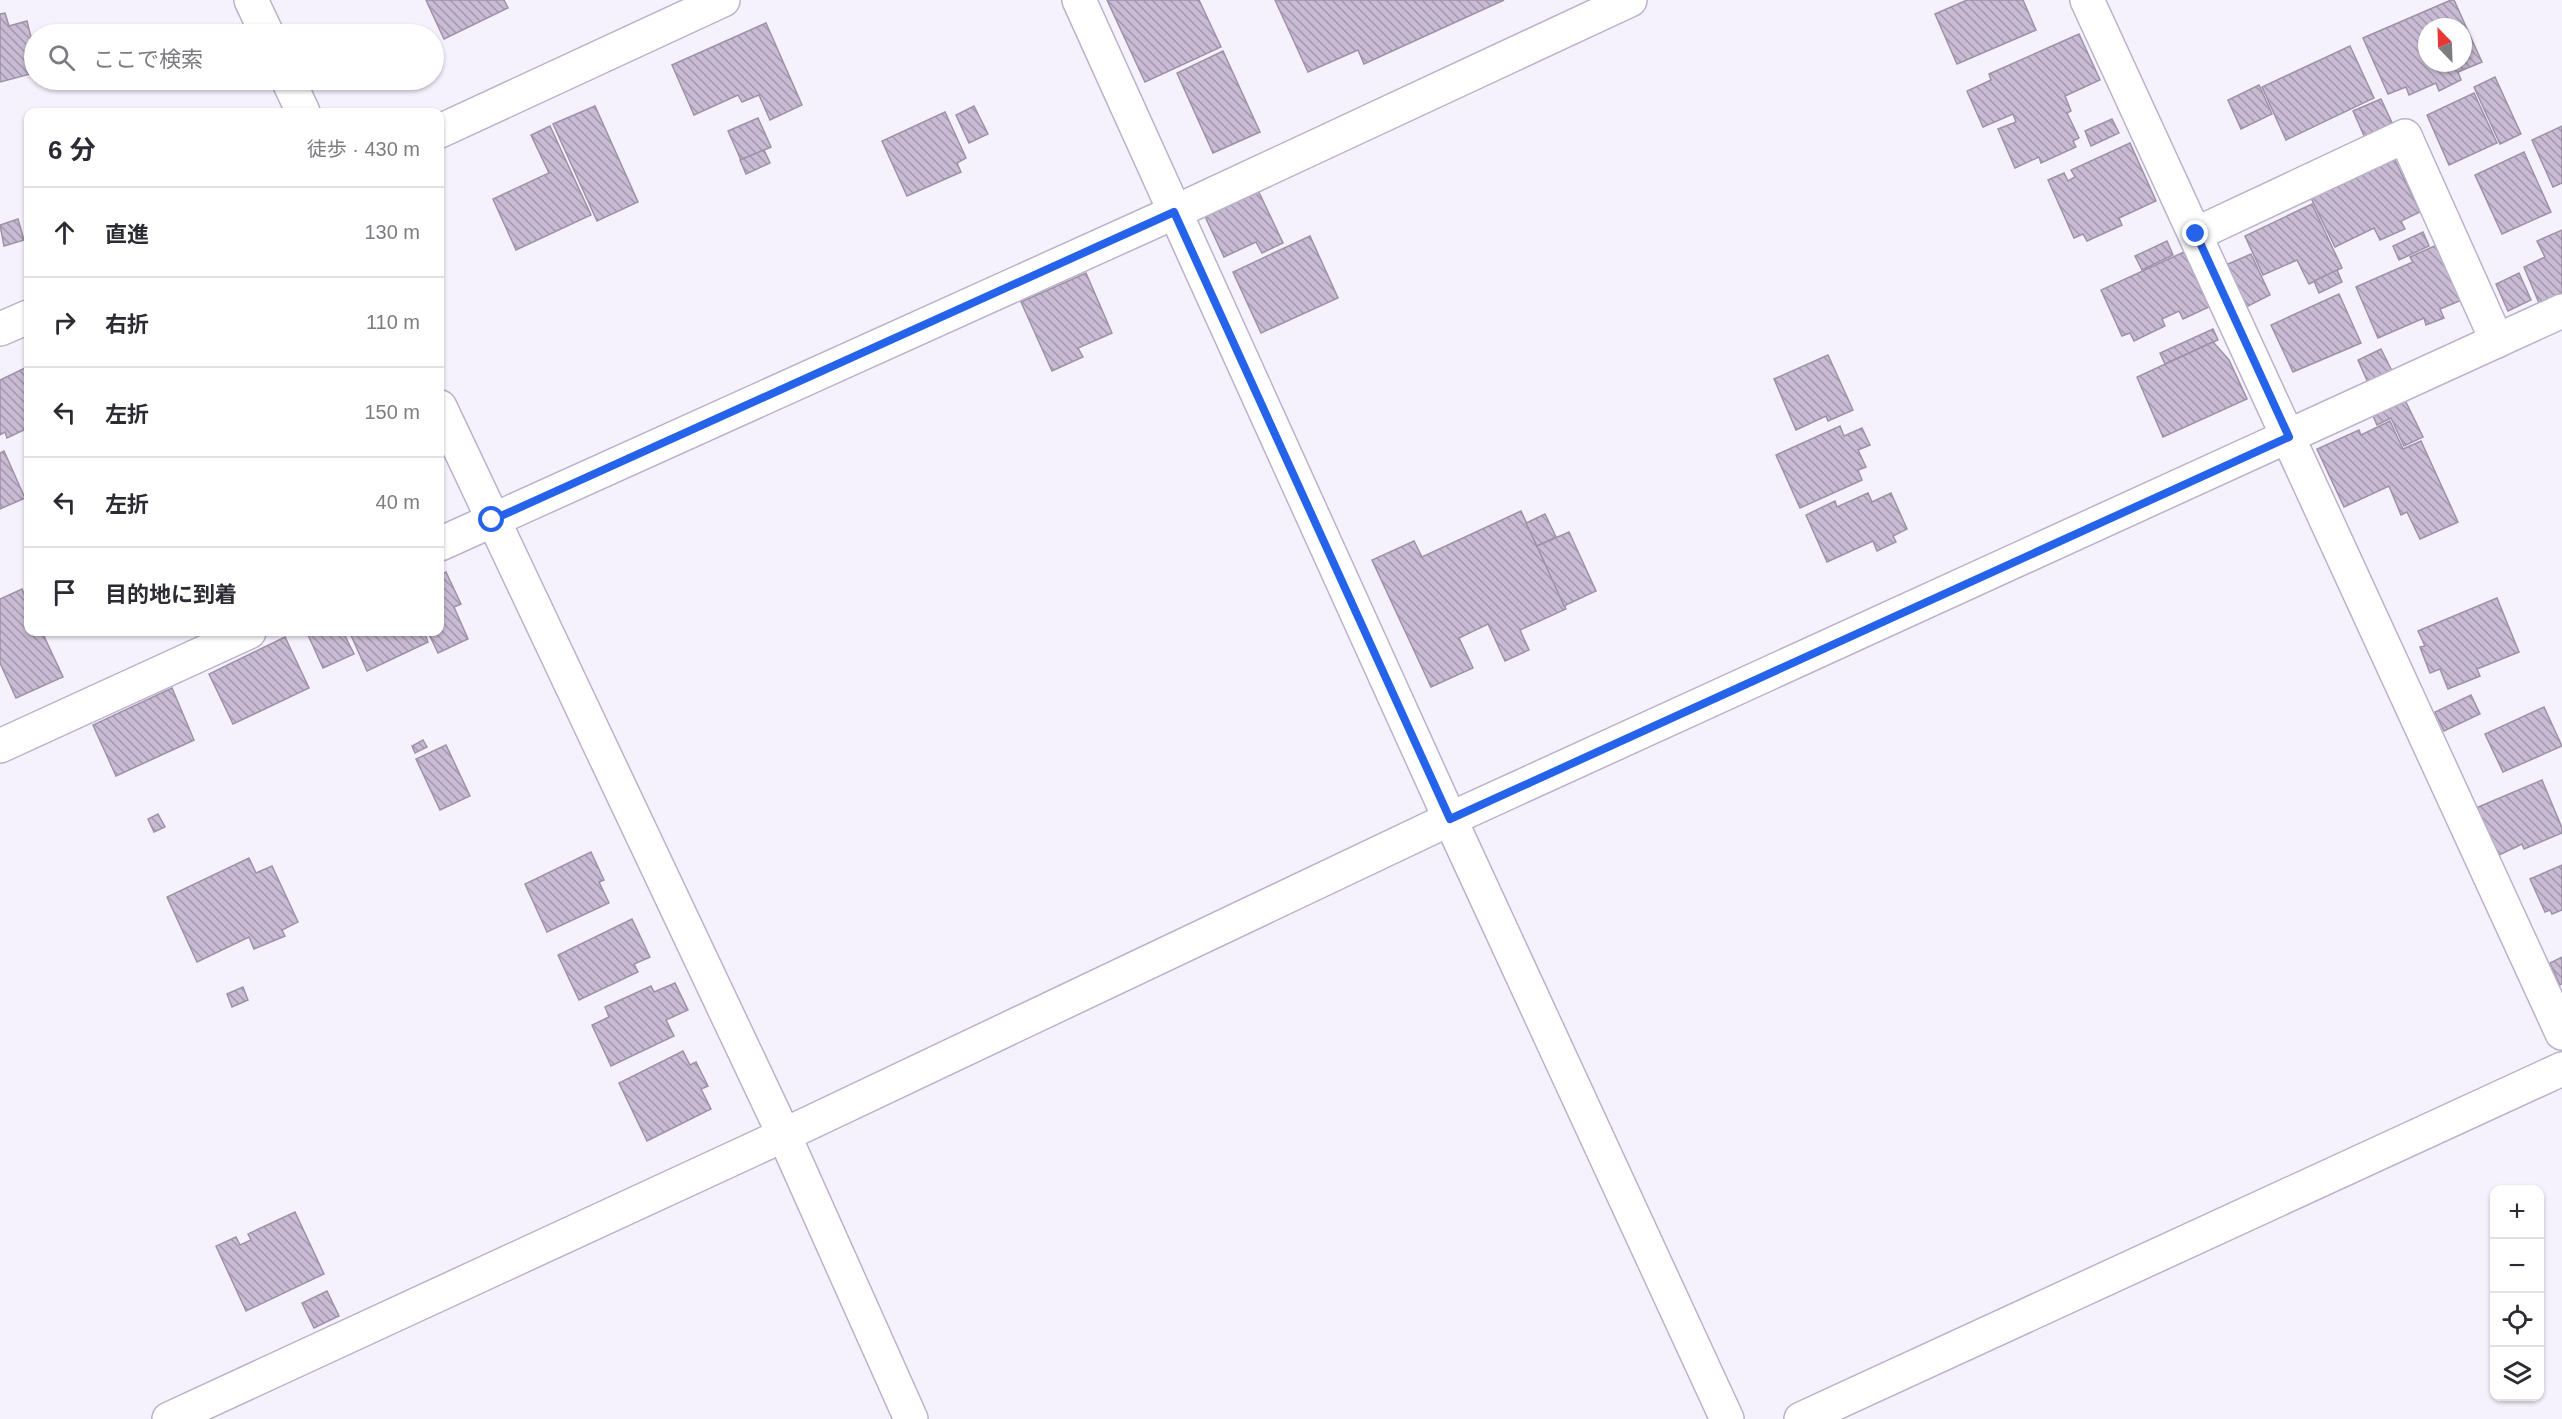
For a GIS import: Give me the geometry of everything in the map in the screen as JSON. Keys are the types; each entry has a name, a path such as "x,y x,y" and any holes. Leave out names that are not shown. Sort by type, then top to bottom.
{"street":[{"path":"251,0 262,24"},
{"path":"444,129 723,0"},
{"path":"1079,0 1450,819 1727,1419"},
{"path":"444,542 1174,212 1630,0"},
{"path":"2087,0 2562,1033"},
{"path":"293,90 301,108"},
{"path":"2196,234 2405,136 2497,341"},
{"path":"169,1419 784,1136 1450,819 2562,311"},
{"path":"0,330 24,319"},
{"path":"444,416 784,1136 911,1419"},
{"path":"0,746 240,636"},
{"path":"1801,1419 2562,1069"}],"building":[{"path":"426,0 504,0 508,8 444,39 444,24 437,24"},
{"path":"1107,0 1199,0 1221,47 1145,82"},
{"path":"1275,0 1504,0 1364,64 1358,50 1308,72"},
{"path":"1967,0 2023,0 2036,30 1957,64 1935,14"},
{"path":"2454,0 2462,18 2418,18 2418,72 2458,72 2461,80 2439,91 2436,83 2409,95 2406,87 2388,94 2363,38"},
{"path":"5,13 9,26 27,21 28,24 24,24 24,76 0,82 0,14"},
{"path":"766,23 802,105 770,120 759,95 742,102 738,95 694,115 672,65"},
{"path":"2079,34 2100,80 2065,96 2071,111 2067,113 2079,138 2073,141 2076,147 2041,163 2039,157 2015,168 1998,129 2016,122 2013,114 1983,127 1967,91 1991,80 1989,74"},
{"path":"2472,40 2482,62 2472,66"},
{"path":"2350,46 2374,98 2286,140 2262,87"},
{"path":"1223,51 1260,132 1213,153 1177,73"},
{"path":"2495,77 2521,134 2500,144 2474,87"},
{"path":"2259,85 2272,114 2241,129 2228,100"},
{"path":"2474,93 2497,143 2449,165 2427,115"},
{"path":"2381,99 2393,125 2365,138 2353,111"},
{"path":"595,106 638,202 597,221 553,124"},
{"path":"974,106 988,134 969,143 956,115"},
{"path":"945,112 966,158 957,163 961,172 907,196 882,141"},
{"path":"758,118 771,147 741,160 728,131"},
{"path":"2112,119 2119,133 2091,146 2085,131"},
{"path":"550,126 591,215 516,250 493,199 549,173 531,135"},
{"path":"2562,126 2562,183 2553,187 2532,140"},
{"path":"2130,143 2156,201 2119,218 2122,225 2087,241 2083,234 2074,238 2048,180 2064,173 2068,181 2075,177 2071,170"},
{"path":"764,150 770,163 746,174 740,160"},
{"path":"2524,152 2551,212 2502,234 2475,175"},
{"path":"2392,154 2420,212 2401,221 2405,229 2380,240 2374,228 2335,247 2309,194"},
{"path":"1256,186 1283,243 1262,253 1256,242 1224,257 1203,212"},
{"path":"2312,204 2342,268 2309,284 2297,260 2263,275 2245,236"},
{"path":"18,219 24,240 4,246 0,225"},
{"path":"2562,230 2562,293 2539,303 2524,267 2545,257 2537,241"},
{"path":"2423,232 2429,246 2399,260 2393,246"},
{"path":"1310,236 1338,298 1261,333 1233,272"},
{"path":"2167,241 2173,255 2142,270 2135,256"},
{"path":"2439,244 2464,299 2440,309 2444,318 2426,325 2424,318 2378,338 2356,287 2413,262 2410,257"},
{"path":"2184,252 2209,307 2183,319 2179,311 2162,319 2165,326 2134,341 2130,333 2122,336 2101,290"},
{"path":"2251,254 2270,295 2246,307 2226,265"},
{"path":"2337,270 2342,282 2319,293 2314,281"},
{"path":"1086,273 1112,333 1078,348 1083,357 1052,371 1021,302"},
{"path":"2519,273 2531,300 2508,311 2496,284"},
{"path":"2339,294 2361,343 2293,372 2271,325"},
{"path":"2213,329 2218,340 2165,364 2160,353"},
{"path":"2213,342 2229,360 2247,399 2163,437 2137,377"},
{"path":"2381,349 2393,373 2369,385 2358,360"},
{"path":"1828,355 1853,410 1828,421 1826,416 1796,430 1774,379"},
{"path":"24,368 24,430 7,438 5,432 0,435 0,380"},
{"path":"2403,396 2423,437 2404,446 2391,418 2377,425 2371,411"},
{"path":"2390,421 2403,449 2421,441 2458,522 2420,539 2407,512 2401,515 2389,486 2344,507 2317,449 2359,430 2361,435"},
{"path":"1840,426 1844,436 1862,428 1870,445 1858,450 1866,467 1858,470 1862,480 1800,508 1776,455"},
{"path":"4,451 24,498 0,509 0,453"},
{"path":"1868,493 1872,502 1891,493 1907,529 1893,536 1896,542 1877,551 1873,541 1827,562 1806,515 1835,501 1837,507"},
{"path":"1521,511 1566,609 1520,630 1529,650 1505,661 1488,624 1459,638 1473,668 1431,687 1372,560 1414,541 1422,557"},
{"path":"1545,514 1556,537 1537,546 1526,523"},
{"path":"1569,532 1596,591 1564,606 1537,546"},
{"path":"446,572 461,604 454,607 468,639 438,653 430,636 444,636 444,573"},
{"path":"22,589 24,636 44,636 63,677 16,698 0,663 0,599"},
{"path":"2497,598 2519,652 2477,669 2480,676 2448,689 2440,669 2430,673 2420,647 2425,646 2418,631"},
{"path":"308,636 345,636 354,654 323,668"},
{"path":"351,636 426,636 428,642 367,671"},
{"path":"285,637 309,688 233,724 209,674"},
{"path":"172,688 194,740 116,776 93,725"},
{"path":"2471,695 2480,714 2444,731 2435,712"},
{"path":"2544,707 2562,746 2503,772 2485,734"},
{"path":"423,740 427,747 415,753 412,746"},
{"path":"446,745 470,796 440,810 416,759"},
{"path":"2542,780 2562,833 2524,849 2522,844 2497,856 2476,808"},
{"path":"158,814 165,827 154,832 148,819"},
{"path":"591,852 604,880 599,882 609,903 547,932 525,884"},
{"path":"249,858 256,873 272,866 298,922 282,930 285,936 254,949 249,937 197,962 167,897"},
{"path":"2562,865 2562,910 2552,914 2550,910 2545,912 2530,879"},
{"path":"632,919 650,957 634,964 638,972 579,1000 558,955"},
{"path":"2562,957 2562,984 2560,985 2550,963"},
{"path":"675,983 688,1010 666,1020 674,1036 611,1066 592,1025 609,1017 605,1007 651,986 654,992"},
{"path":"243,987 248,1000 232,1007 227,994"},
{"path":"683,1051 690,1065 696,1062 708,1086 701,1089 711,1109 647,1141 619,1083"},
{"path":"295,1212 324,1274 246,1311 216,1246 236,1237 240,1245 251,1240 248,1234"},
{"path":"327,1291 339,1316 314,1328 302,1303"}],"route":[{"path":"492,520 1174,212 1450,819 2289,437 2196,234"}]}
